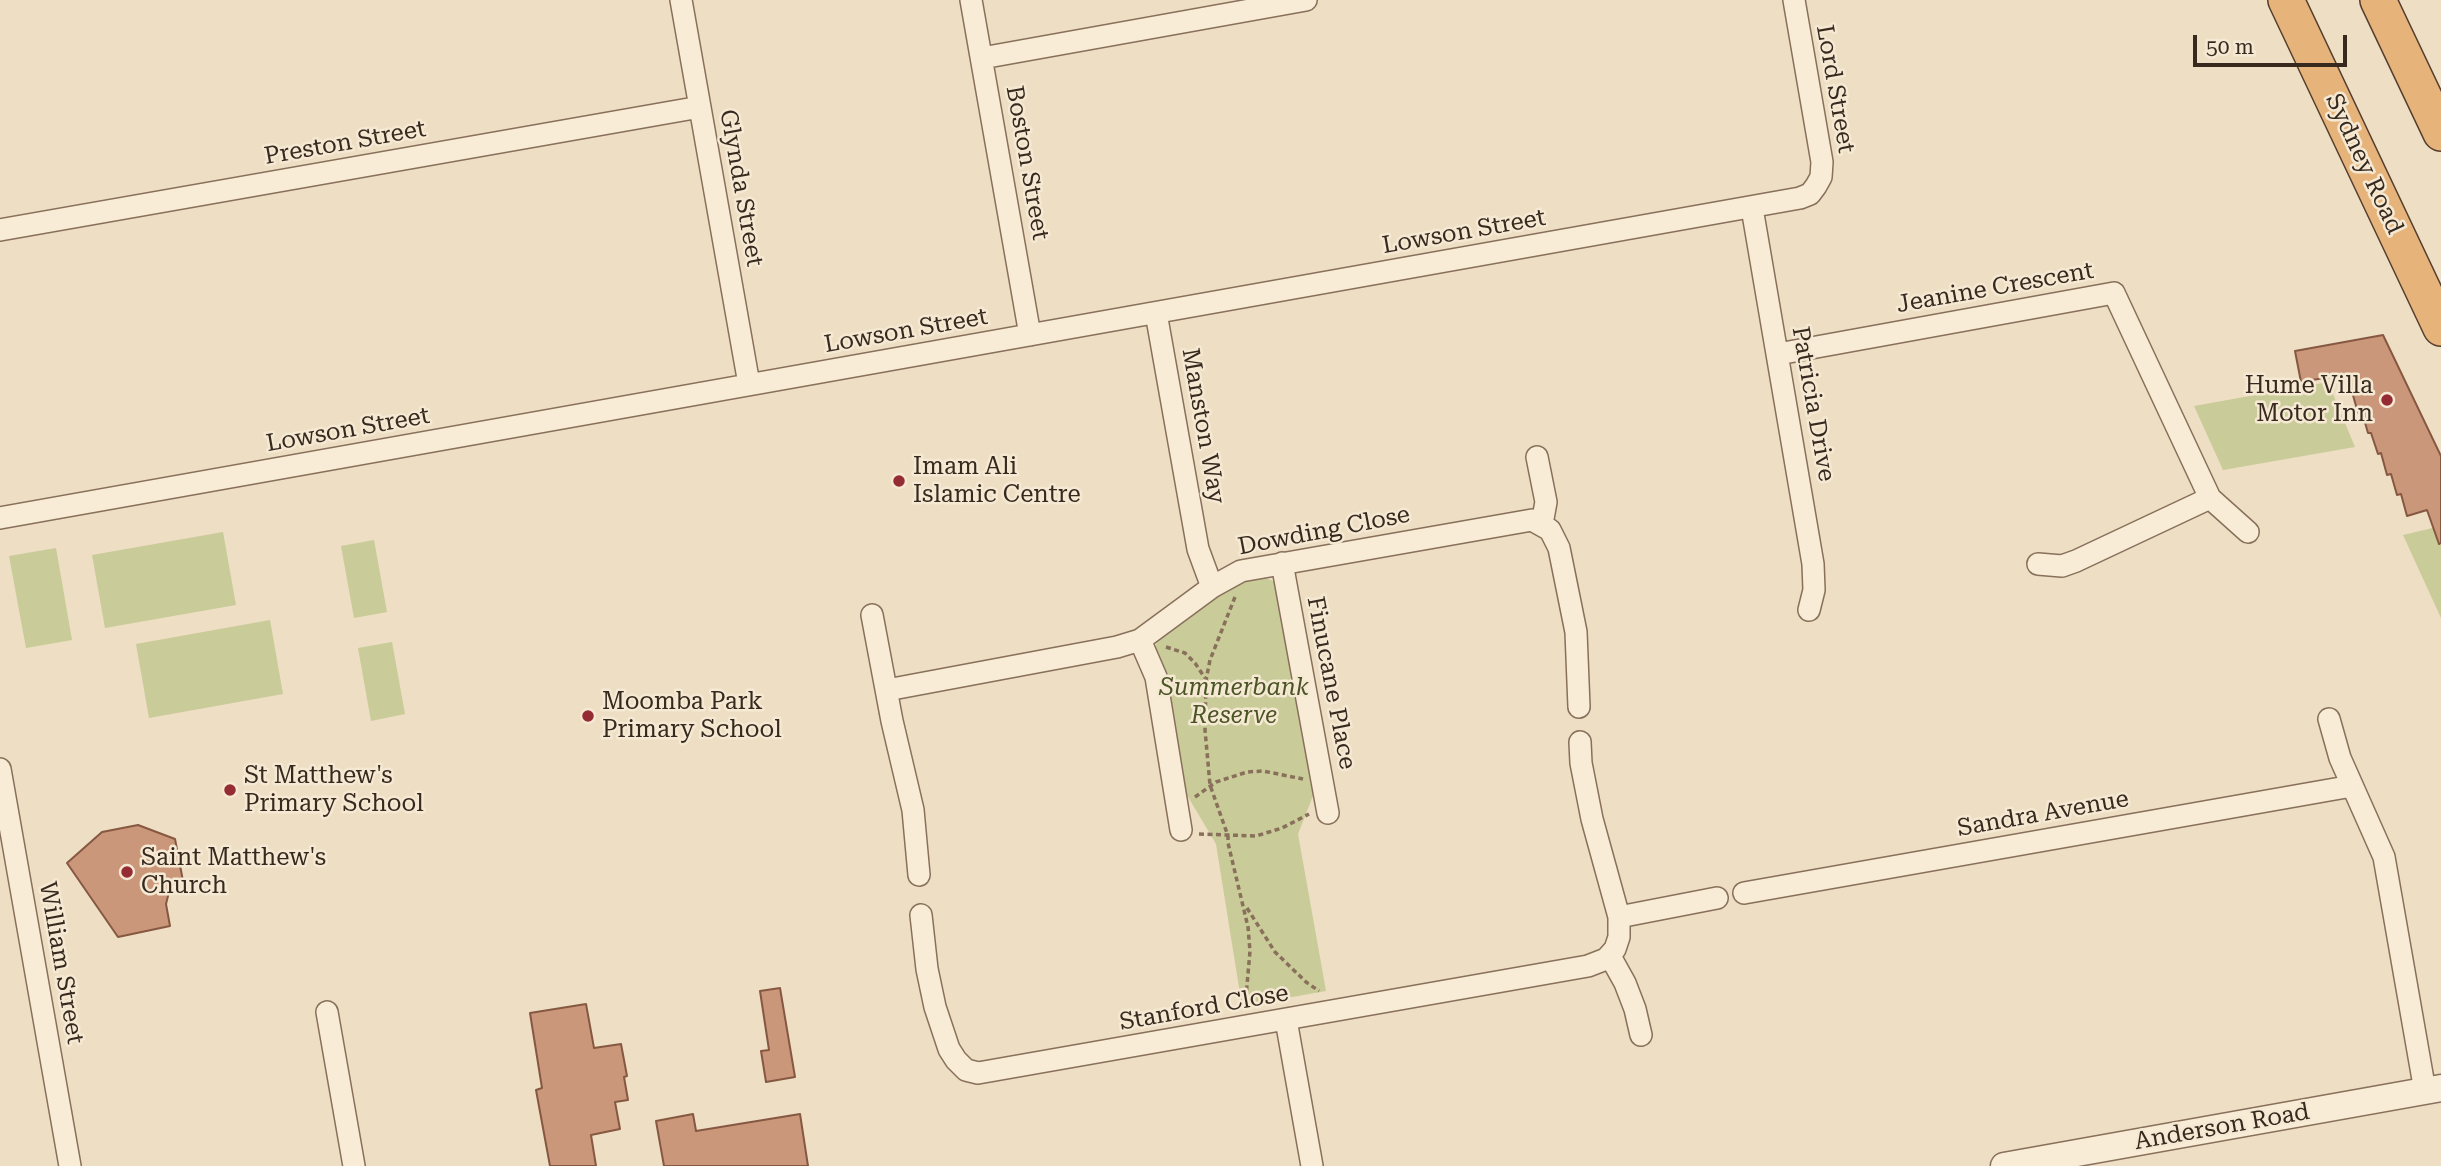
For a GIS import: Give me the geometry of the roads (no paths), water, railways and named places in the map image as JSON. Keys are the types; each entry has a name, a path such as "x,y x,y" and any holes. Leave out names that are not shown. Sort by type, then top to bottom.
{"highway":[{"name":"Sydney Road","path":"2286,0 2441,328"},
{"path":"2378,0 2441,132"}],"street":[{"name":"Glynda Street","path":"681,0 749,384"},
{"name":"Boston Street","path":"971,0 1030,335"},
{"path":"982,58 1306,0"},
{"name":"Lord Street","path":"1794,0 1822,162 1821,177 1816,186"},
{"name":"Preston Street","path":"0,230 700,107"},
{"name":"Lowson Street","path":"0,518 1752,208 1800,198 1810,194 1816,186"},
{"name":"Patricia Drive","path":"1752,208 1813,564 1814,590 1810,610"},
{"name":"Jeanine Crescent","path":"1778,354 2114,293 2210,498 2248,532"},
{"name":"Manston Way","path":"1156,313 1198,549 1212,587"},
{"path":"1537,457 1546,502 1542,524 1555,538 1570,597 1577,653 1579,706"},
{"path":"2038,564 2062,566 2076,561 2210,498"},
{"name":"Dowding Close","path":"887,690 1117,648 1140,640 1212,587 1241,572 1523,520 1542,524"},
{"name":"Finucane Place","path":"1282,563 1328,810"},
{"path":"872,615 913,810 919,875"},
{"path":"1140,640 1156,677 1181,830"},
{"path":"2329,719 2340,758 2384,857 2433,1089"},
{"path":"1580,742 1591,819 1619,917 1619,936 1610,956 1625,983 1641,1035"},
{"name":"William Street","path":"0,769 70,1166"},
{"name":"Sandra Avenue","path":"1744,893 2352,786"},
{"path":"1619,917 1717,898"},
{"name":"Stanford Close","path":"921,915 927,969 935,1007 949,1049 966,1070 978,1073 1588,966 1610,956"},
{"path":"327,1012 354,1166"},
{"path":"1286,1020 1312,1166"},
{"name":"Anderson Road","path":"2004,1166 2433,1089"}],"place":[{"name":"Hume Villa Motor Inn","path":"2387,400"},
{"name":"Imam Ali Islamic Centre","path":"899,481"},
{"name":"Moomba Park Primary School","path":"588,716"},
{"name":"St Matthew's Primary School","path":"230,790"},
{"name":"Saint Matthew's Church","path":"127,872"}],"park label":[{"name":"Summerbank Reserve","path":"1234,702"}]}
